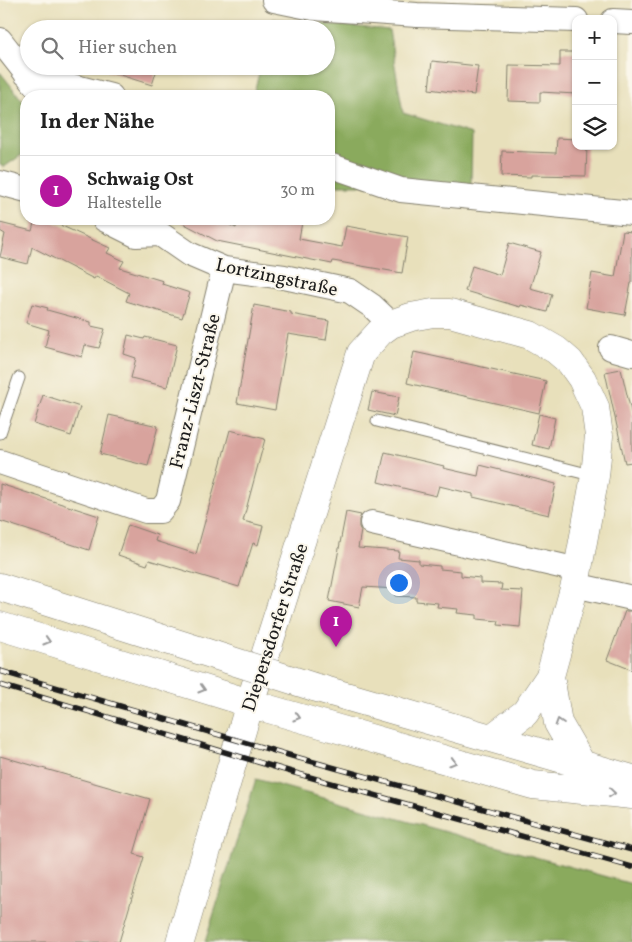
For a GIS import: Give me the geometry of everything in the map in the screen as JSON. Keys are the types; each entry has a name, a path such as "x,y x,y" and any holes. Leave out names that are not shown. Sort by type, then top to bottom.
{"main road":[{"path":"391,324 411,317 433,313 450,313 530,335 556,350 570,362 582,379 595,407 599,436 595,476 577,577 550,676 525,713 492,738"},
{"name":"Diepersdorfer Straße","path":"180,942 250,703 361,353 380,332 391,324"},
{"path":"0,587 314,687 632,778"},
{"path":"0,626 250,703 533,785 632,795"},
{"path":"550,676 558,723 581,763"}],"street":[{"path":"274,0 313,8 418,15 572,20"},
{"path":"617,21 632,22"},
{"path":"0,40 20,66"},
{"path":"27,75 39,90"},
{"path":"30,75 88,90"},
{"path":"335,167 401,190 632,213"},
{"path":"0,183 20,188"},
{"path":"116,225 136,235 153,227"},
{"name":"Lortzingstraße","path":"153,227 189,254 224,269 284,277 350,291 372,306 391,324"},
{"name":"Franz-Liszt-Straße","path":"0,462 146,511 160,511 168,501 224,269"},
{"path":"372,523 577,577 632,598"}],"lane":[{"path":"0,433 20,378"},
{"path":"376,421 595,476"}],"green space":[{"path":"335,25 389,30 403,113 472,134 471,185 335,185 335,90 255,90 259,75 335,75"},
{"path":"0,72 20,97 20,156 4,167 0,165"},
{"path":"256,779 632,884 632,942 205,942"}],"building":[{"path":"560,52 572,52 572,94 540,92 540,102 508,101 509,65 560,66"},
{"path":"432,61 478,66 474,95 429,89"},
{"path":"120,75 155,75 152,85"},
{"path":"557,138 572,139 572,150 587,150 586,176 501,176 502,151 556,153"},
{"path":"0,223 32,231 34,225 60,225 110,248 107,253 124,261 120,268 163,281 162,284 190,293 182,318 126,301 129,293 96,276 94,279 32,247 28,264 0,257 5,234 0,231"},
{"path":"186,225 230,225 236,228 237,225 301,225 299,239 342,247 346,226 408,237 402,273 333,261 332,264 217,241"},
{"path":"623,231 632,232 632,283 625,315 586,308 592,273 615,277"},
{"path":"509,243 541,252 530,288 552,294 547,312 521,305 520,307 465,291 472,266 500,275"},
{"path":"32,304 91,322 91,326 105,329 99,348 85,345 82,357 45,347 49,330 26,323"},
{"path":"254,305 329,321 326,340 288,334 275,410 237,403"},
{"path":"128,335 177,345 167,387 131,378 136,358 124,354"},
{"path":"414,352 546,381 539,413 407,383"},
{"path":"621,369 632,416 632,462 625,463 605,372"},
{"path":"372,392 399,397 395,416 368,410"},
{"path":"43,395 80,407 71,436 34,424"},
{"path":"539,414 555,418 549,449 532,445"},
{"path":"109,415 158,426 148,466 100,454"},
{"path":"230,430 265,439 243,521 263,526 258,545 253,543 239,587 149,560 147,565 118,555 128,525 157,535 155,541 196,554"},
{"path":"385,452 478,476 480,465 556,484 549,515 473,497 473,494 439,486 436,496 378,482"},
{"path":"0,484 99,516 89,550 0,521"},
{"path":"346,512 361,515 359,520 361,531 358,548 399,551 398,558 419,560 419,564 440,566 440,569 461,571 461,576 480,578 480,583 502,584 501,590 523,591 520,627 498,625 499,621 477,619 477,615 457,613 458,609 437,607 438,603 416,601 416,597 395,596 396,589 363,587 359,607 329,601"},
{"path":"625,611 632,611 632,670 607,660"},
{"path":"0,756 150,799 134,854 144,857 119,942 0,942"}],"railway":[{"path":"0,671 292,756 632,850"},
{"path":"0,685 288,771 632,867"}],"place":[{"name":"Schwaig Ost","path":"336,647"}]}
